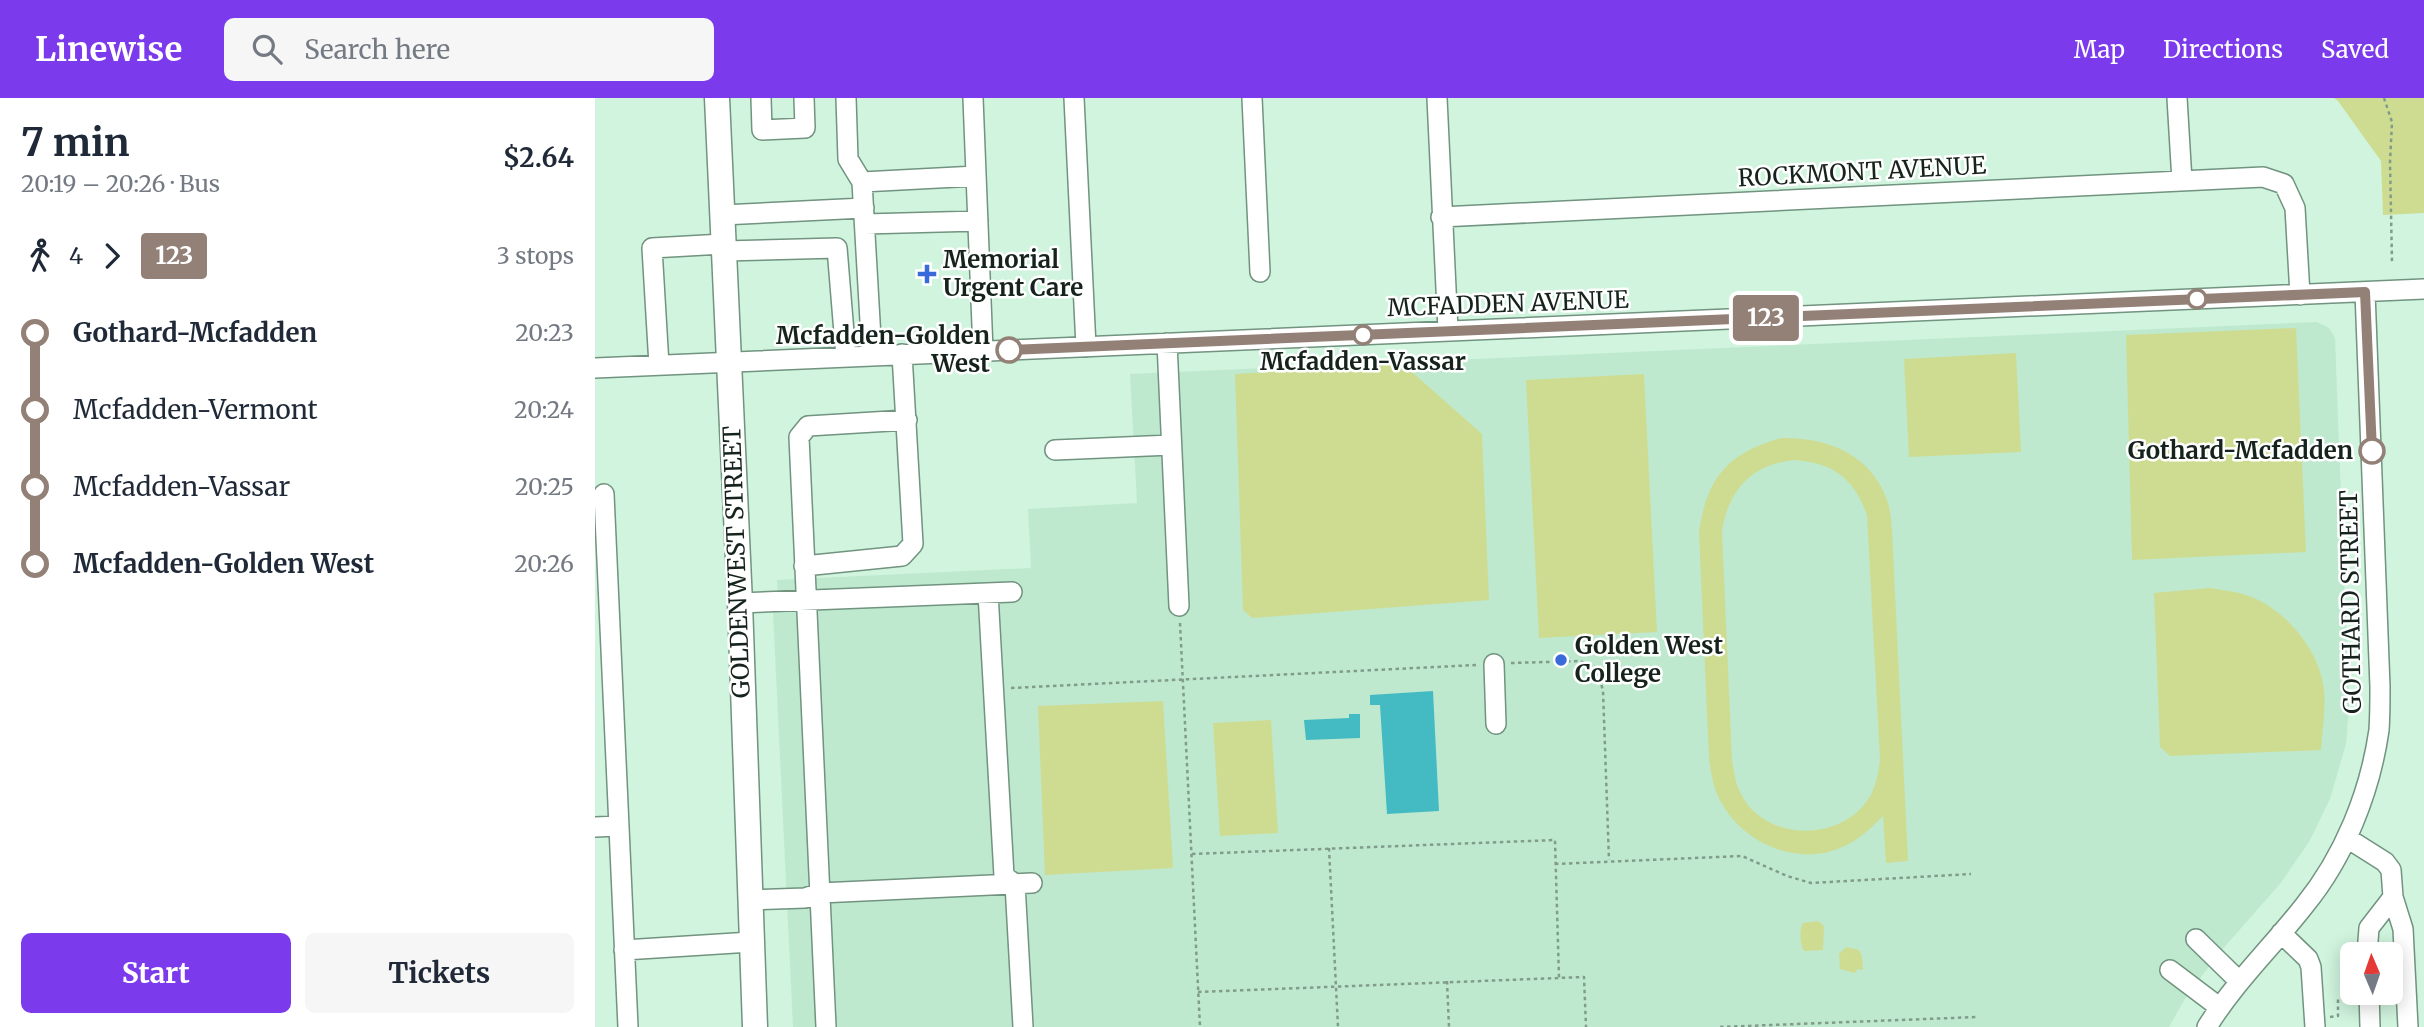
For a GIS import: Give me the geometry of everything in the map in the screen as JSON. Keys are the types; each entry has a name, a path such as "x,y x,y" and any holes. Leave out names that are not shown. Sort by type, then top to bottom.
{"main road":[{"name":"GOLDENWEST STREET","path":"717,98 740,603 755,1027"}],"street":[{"path":"761,98 762,130 805,128 804,98"},
{"path":"846,98 848,159 862,182 872,356"},
{"path":"973,98 983,351"},
{"path":"1074,98 1086,347"},
{"path":"1252,98 1260,272"},
{"path":"1437,98 1448,331"},
{"path":"2176,98 2182,181"},
{"path":"862,182 976,176"},
{"name":"ROCKMONT AVENUE","path":"1441,217 2263,177 2284,184 2295,208 2301,295"},
{"path":"722,215 864,223 978,221"},
{"path":"846,357 837,248 864,223"},
{"path":"659,365 652,248 837,248"},
{"name":"MCFADDEN AVENUE","path":"595,368 2424,289"},
{"name":"GOTHARD STREET","path":"2207,1027 2239,981 2325,878 2347,838 2360,806 2379,730 2380,674 2365,292"},
{"path":"1167,343 1179,606"},
{"path":"804,566 902,556 913,544 902,355"},
{"path":"826,1027 799,437 808,426 907,420"},
{"path":"1055,450 1171,445"},
{"path":"604,494 628,1027"},
{"path":"740,603 1012,592"},
{"path":"988,593 1004,876 1023,884"},
{"path":"1494,664 1496,724"},
{"path":"595,827 618,825"},
{"path":"2347,838 2385,862 2391,870 2393,897 2403,929 2408,1027"},
{"path":"750,900 805,898 820,893 1023,884"},
{"path":"1023,884 1023,1027"},
{"path":"2368,942 2369,928 2393,897"},
{"path":"2281,933 2308,960 2313,976 2315,1027"},
{"path":"2196,939 2239,981"},
{"path":"624,950 751,942"},
{"path":"2170,970 2219,1007"},
{"path":"2369,1005 2370,1027"}],"path":[{"path":"2384,98 2392,122 2392,262"},
{"path":"1179,606 1200,1027"},
{"path":"994,688 1580,661 1597,668 1603,691 1609,860"},
{"path":"1192,855 1555,840 1559,978"},
{"path":"1329,848 1338,1027"},
{"path":"1555,864 1742,856 1787,876 1811,883 1971,874"},
{"path":"1198,992 1584,977 1586,1027"},
{"path":"1447,981 1449,1027"},
{"path":"1720,1027 1977,1017"}],"shaded area":[{"name":"Golden West College","path":"2317,322 2329,328 2335,338 2349,707 2346,744 2330,799 2309,842 2280,884 2220,952 2186,997 2169,1027 793,1027 773,612 779,612 777,580 1031,568 1028,509 1137,503 1130,374"}],"green space":[{"path":"2334,98 2424,98 2424,213 2383,215 2381,161"},
{"path":"2296,328 2306,552 2132,560 2126,335"},
{"path":"2016,353 2021,452 1909,457 1904,359"},
{"path":"1403,364 1482,434 1489,600 1252,618 1243,610 1235,374"},
{"path":"1644,374 1657,632 1539,638 1526,380"},
{"path":"1781,438 1798,439 1832,445 1847,452 1872,472 1888,503 1892,530 1908,861 1886,863 1883,816 1852,842 1823,853 1788,852 1771,847 1741,828 1729,815 1716,790 1709,758 1699,533 1707,497 1723,470 1747,451","holes":["1780,462 1809,462 1841,475 1856,492 1867,515 1880,760 1871,795 1850,817 1834,826 1798,830 1780,827 1750,808 1736,780 1732,760 1722,531 1730,503 1745,481 1755,473"]},
{"path":"2210,588 2239,593 2272,608 2285,618 2307,645 2315,659 2324,690 2321,750 2170,756 2160,747 2154,593"},
{"path":"1163,701 1173,868 1045,875 1038,706"},
{"path":"1271,720 1278,833 1220,836 1213,723"},
{"path":"1818,921 1824,926 1823,950 1804,951 1801,937 1803,923"},
{"path":"1846,947 1859,950 1863,970 1857,969 1855,973 1840,969 1839,954"}],"water":[{"path":"1433,691 1439,811 1387,814 1380,705 1370,705 1370,695"},
{"path":"1349,714 1360,714 1360,738 1306,740 1304,720 1349,718"}],"bus line":[{"name":"123","path":"1009,350 2365,292 2372,451"}],"place":[{"name":"Memorial Urgent Care","path":"927,274"},
{"name":"Mcfadden-Vassar","path":"1363,335"},
{"name":"Mcfadden-Golden West","path":"1009,350"},
{"name":"Gothard-Mcfadden","path":"2372,451"},
{"name":"Golden West College","path":"1561,660"}]}
